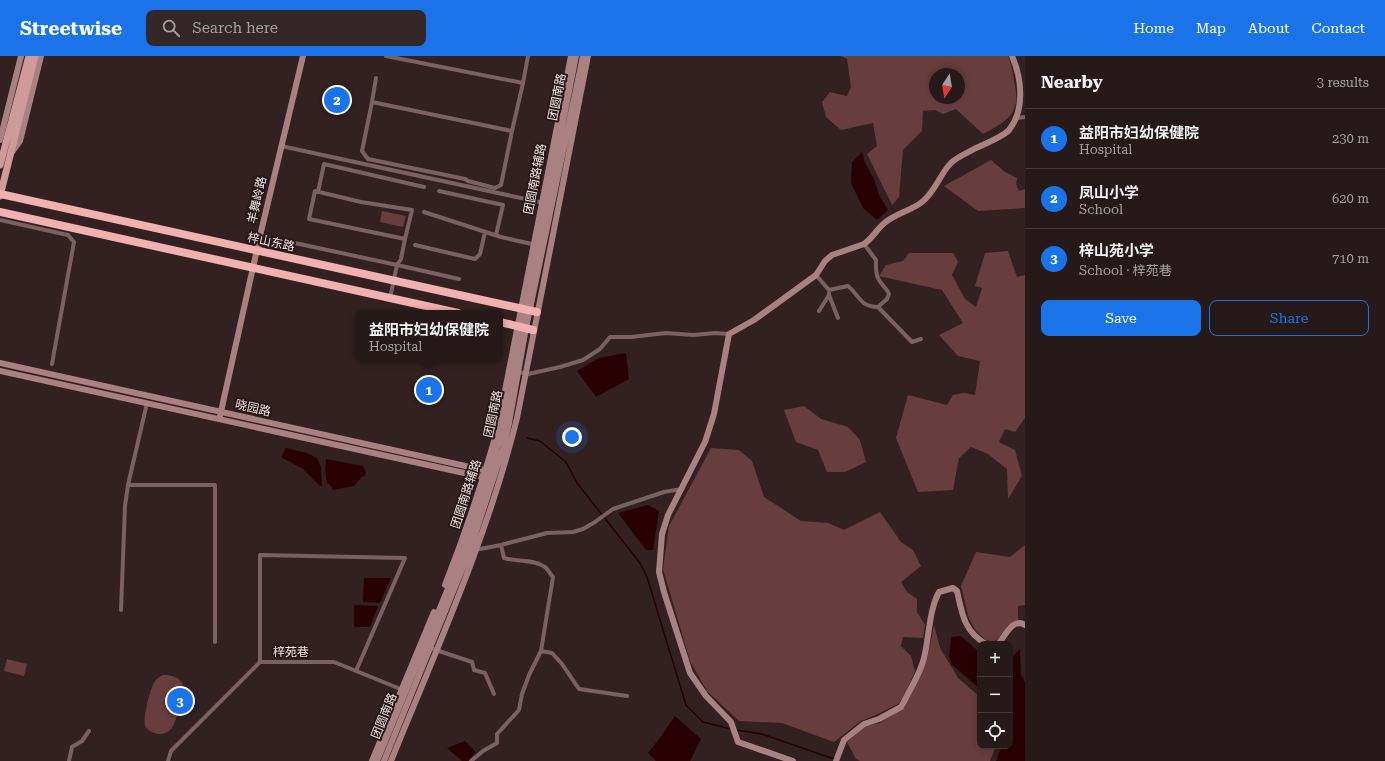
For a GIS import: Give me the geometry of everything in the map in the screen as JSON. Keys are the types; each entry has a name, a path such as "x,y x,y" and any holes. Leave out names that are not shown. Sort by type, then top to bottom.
{"highway":[{"name":"梓山东路","path":"0,195 528,310"},
{"path":"0,212 444,310"},
{"path":"503,323 524,328"}],"main road":[{"path":"1,159 29,56"},
{"path":"0,195 35,56"}],"street":[{"path":"0,140 21,56"},
{"path":"11,153 20,141 41,56"},
{"name":"羊舞岭路","path":"220,419 253,268 303,56"},
{"path":"386,56 523,83"},
{"path":"376,78 362,151 368,159 465,179 495,188 501,185 528,56"},
{"name":"团圆南路辅路","path":"544,202 571,56"},
{"name":"团圆南路","path":"528,310 536,244 576,56"},
{"name":"团圆南路","path":"384,761 430,648 474,550 493,472 583,56"},
{"name":"团圆南路辅路","path":"491,480 496,431 524,328 588,56"},
{"path":"522,372 560,367 583,360 600,349 610,337 631,337 666,333 693,335 715,332 729,334 754,320 816,275 825,261 832,255 864,244 877,229 888,220 922,202 952,162 1009,131 1019,115 1022,97 1019,70 1012,56"},
{"path":"372,102 512,131"},
{"path":"1017,118 1025,117"},
{"path":"282,146 544,202"},
{"path":"405,240 309,219 315,192 318,192 324,164 424,187"},
{"path":"439,191 503,205 496,235"},
{"path":"318,192 361,202 412,210 401,259 397,265 390,298"},
{"path":"424,212 485,232 536,244"},
{"path":"0,220 68,235 74,242 52,364"},
{"path":"415,245 476,259 480,254 485,232"},
{"path":"295,243 459,279"},
{"path":"819,311 829,293 848,286 861,302 870,306 878,306 887,299 889,294 878,280 876,260 864,244"},
{"path":"816,275 829,293 838,318"},
{"path":"878,306 912,342 921,338"},
{"name":"团圆南路","path":"522,372 524,328"},
{"path":"729,334 714,414 705,442 668,515 662,534 659,572 690,673 706,696 731,722 738,742 792,761"},
{"name":"晓园路","path":"0,363 493,472"},
{"name":"晓园路","path":"0,371 491,480"},
{"name":"团圆南路辅路","path":"493,472 517,418 522,372"},
{"path":"121,610 125,506 128,484 147,403"},
{"path":"496,431 504,420"},
{"name":"团圆南路","path":"377,761 404,690 468,540 491,480"},
{"path":"128,484 216,485 215,642"},
{"path":"391,761 436,650 474,550 501,545 547,533 573,532 583,529 613,509 664,492 682,489"},
{"path":"471,761 497,743 497,734 519,710 522,694 529,675 541,651 553,578 545,567 526,560 511,560 504,558 501,545"},
{"path":"260,662 260,555 405,558 356,671"},
{"path":"836,760 844,740 864,724 879,719 901,707 924,659 933,610 936,597 939,592 953,588 957,591 963,616 968,628 975,637 981,641"},
{"path":"1000,641 1011,627 1022,623 1025,625"},
{"path":"430,648 472,662 474,670 485,673 494,694"},
{"path":"541,651 552,654 562,664 579,689 627,696"},
{"name":"梓苑巷","path":"168,761 171,750 260,662 334,662 404,690"},
{"path":"372,761 404,690"},
{"path":"69,761 72,747 82,741 89,731"}],"shaded area":[{"path":"841,56 1008,56 1012,68 1016,101 1015,108 1006,120 983,134 956,109 943,114 935,110 923,111 922,131 903,150 899,197 892,205 867,154 877,146 873,123 841,130 826,117 822,102 830,92 847,96 851,87 847,59"},
{"path":"862,152 865,163 874,179 879,195 888,210 877,220 863,208 851,183 852,162"},
{"path":"991,160 1005,172 1017,178 1016,184 1019,191 1025,189 1025,208 978,211 944,186"},
{"path":"382,211 406,216 403,227 380,222"},
{"path":"1008,251 1017,277 1025,275 1025,418 1015,432 1005,429 999,442 1015,450 1022,476 1008,499 1007,469 988,454 971,447 959,458 953,490 918,492 896,438 908,395 947,405 953,395 964,393 975,395 980,361 958,356 939,335 963,323 942,290 879,276 886,265 903,261 909,253 953,253 958,262 952,275 965,299 976,307 982,288 975,286 985,253"},
{"path":"626,353 629,379 596,397 577,371 599,358"},
{"path":"804,406 821,419 848,427 860,440 866,462 845,472 827,472 818,450 796,442 784,410"},
{"path":"286,448 307,453 317,458 321,467 322,486 320,486 303,469 281,457"},
{"path":"711,448 739,450 752,461 764,497 801,521 828,523 844,530 880,512 901,542 913,550 921,566 901,582 907,592 917,599 917,612 925,625 923,638 903,637 901,646 911,656 915,671 904,697 898,704 861,721 834,742 782,723 739,721 707,691 690,661 663,569 669,526"},
{"path":"326,459 363,466 366,472 365,476 362,477 354,486 333,490 327,483 325,471"},
{"path":"648,505 659,511 653,550 646,550 618,513"},
{"path":"1025,545 1025,605 1018,606 1018,620 1008,626 996,641 986,640 976,631 969,619 961,586 976,552 1010,557"},
{"path":"364,578 391,578 380,603 363,602"},
{"path":"354,605 378,606 370,627 354,627"},
{"path":"934,625 940,648 958,678 977,694 977,749 995,749 990,761 860,761 856,759 847,742 865,726 880,723 905,707 927,660"},
{"path":"961,636 977,650 977,686 952,665 949,656 951,637"},
{"path":"1020,649 1021,675 1025,682 1025,761 996,761 1001,749 1013,749 1013,656"},
{"path":"7,659 27,664 24,676 4,671"},
{"path":"163,675 176,677 182,683 183,692 173,726 168,732 159,734 146,728 145,716 152,686 159,677"},
{"path":"675,716 701,739 690,761 656,761 648,753"},
{"path":"465,741 476,752 468,761 462,761 447,748"}],"waterway":[{"path":"527,438 540,441 566,462 577,483 640,563 647,577 686,705 703,722 731,729"},
{"path":"736,730 762,734 834,759"}],"place":[{"name":"凤山小学","path":"337,100"},
{"name":"益阳市妇幼保健院","path":"429,390"},
{"name":"梓山苑小学","path":"180,701"}]}
